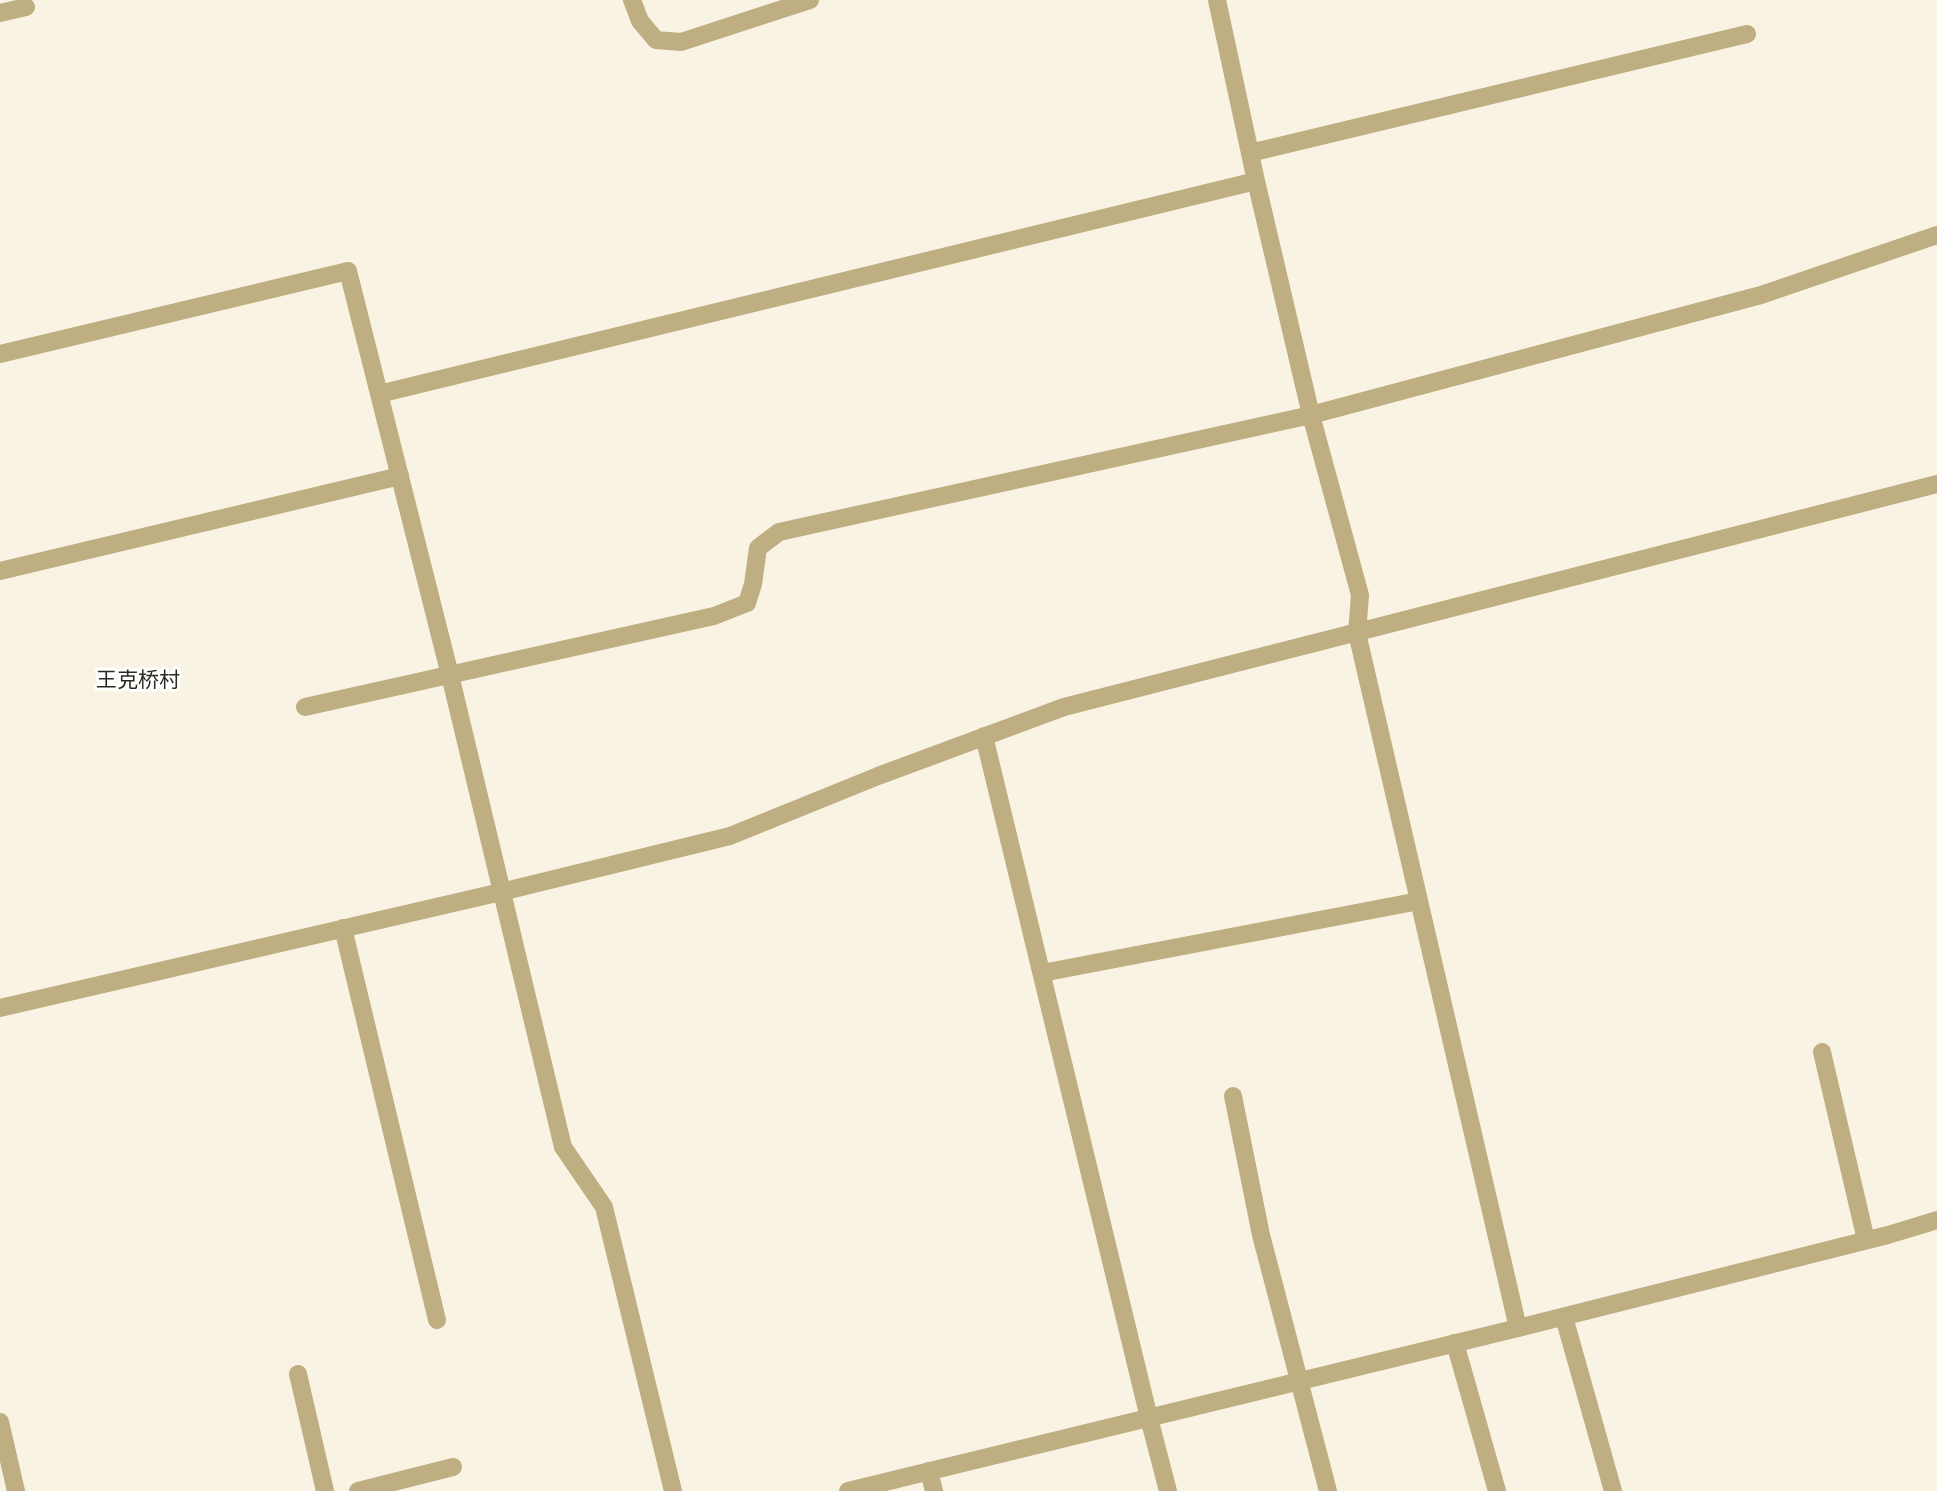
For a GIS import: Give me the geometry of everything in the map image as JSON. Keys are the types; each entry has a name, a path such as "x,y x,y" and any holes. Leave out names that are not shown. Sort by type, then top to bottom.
{"street":[{"path":"632,0 640,21 656,40 681,42 810,0"},
{"path":"1217,0 1256,181 1311,415 1360,595 1357,633 1518,1328"},
{"path":"0,13 26,7"},
{"path":"1250,153 1747,34"},
{"path":"379,394 1256,181"},
{"path":"305,708 714,616 747,603 753,584 758,548 779,532 1311,415 1761,295 1937,236"},
{"path":"0,354 348,271 450,675 563,1148 604,1207 673,1491"},
{"path":"0,570 400,476"},
{"path":"0,1008 501,892 730,836 878,776 1064,707 1937,484"},
{"path":"984,736 1168,1491"},
{"path":"1042,973 1419,901"},
{"path":"343,928 436,1320"},
{"path":"1822,1052 1866,1240"},
{"path":"1233,1096 1261,1235 1328,1491"},
{"path":"848,1491 1564,1317 1937,1220"},
{"path":"1564,1317 1613,1491"},
{"path":"1455,1343 1497,1491"},
{"path":"298,1374 325,1491"},
{"path":"0,1422 16,1491"},
{"path":"358,1491 453,1467"},
{"path":"929,1472 934,1491"}],"district":[{"name":"王克桥村","path":"138,681"}]}
